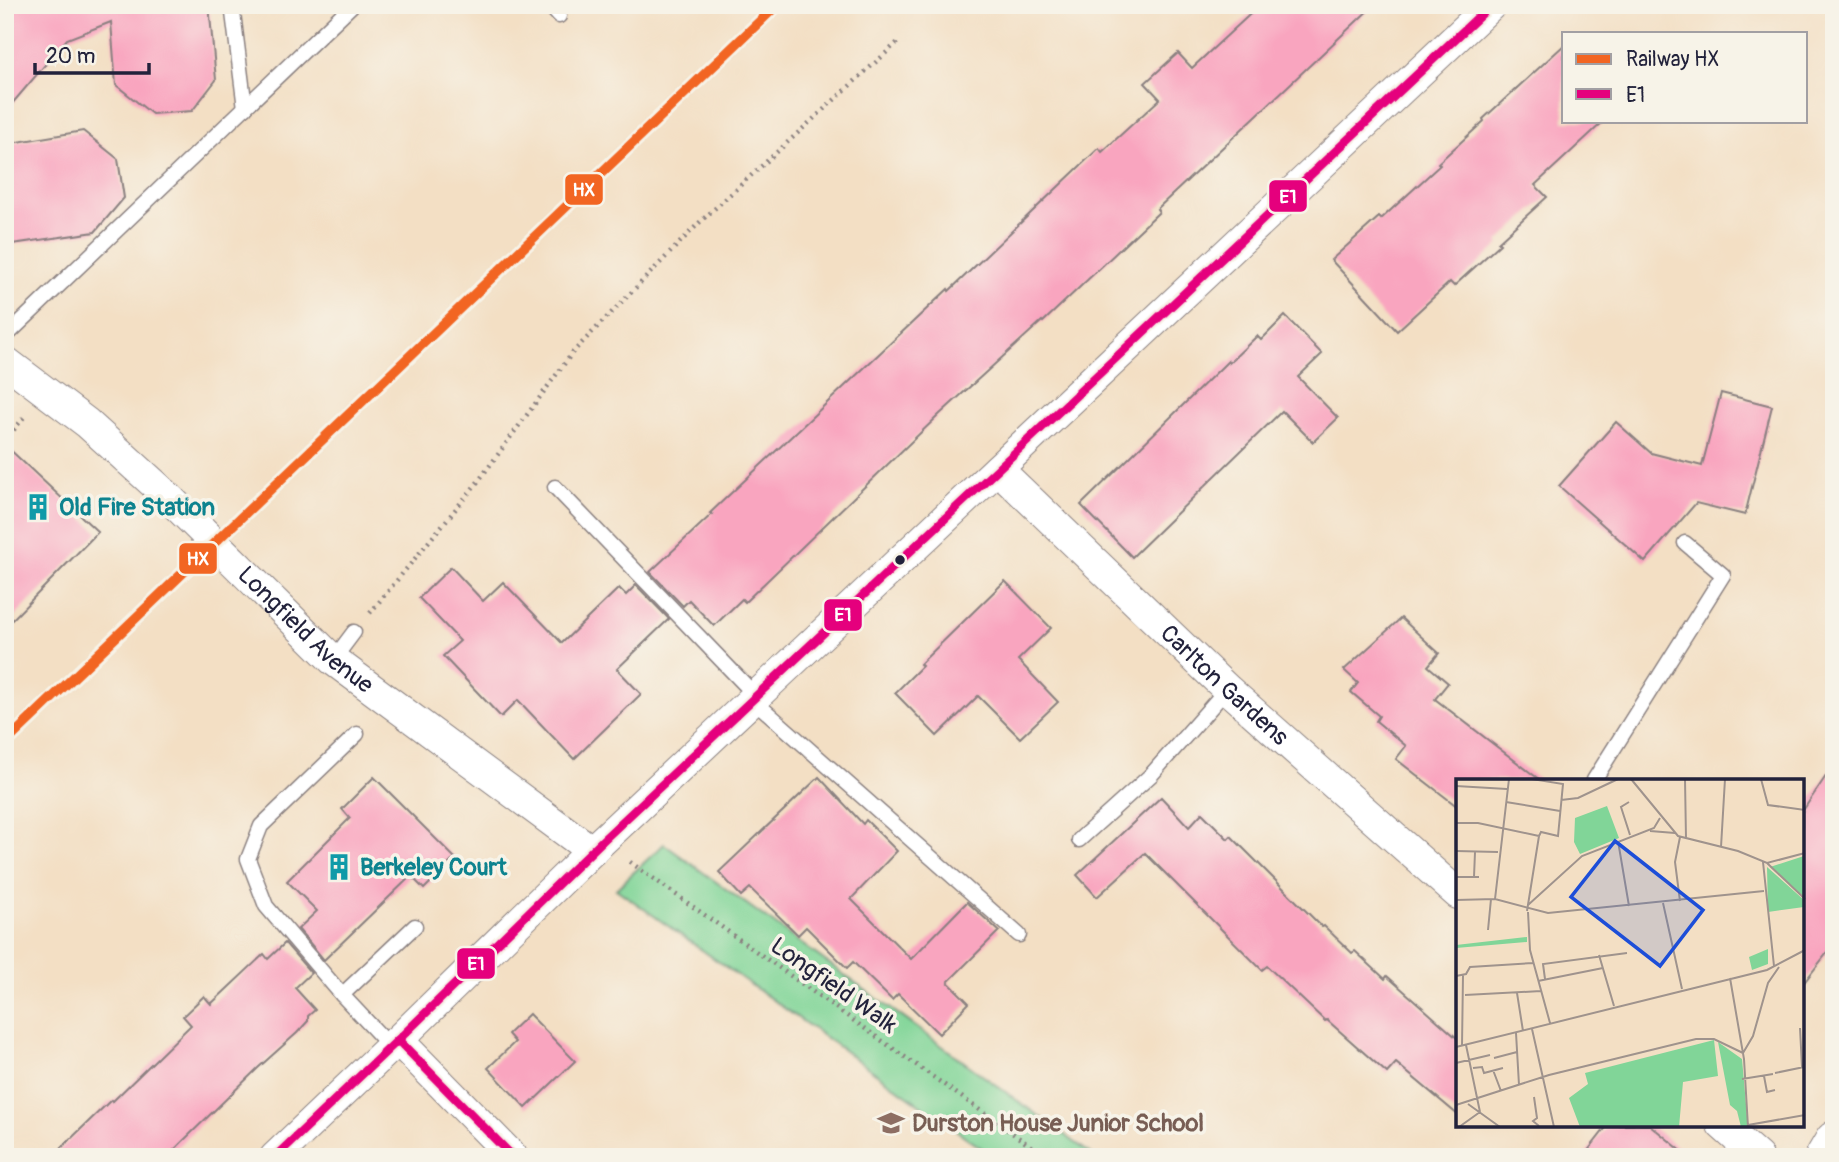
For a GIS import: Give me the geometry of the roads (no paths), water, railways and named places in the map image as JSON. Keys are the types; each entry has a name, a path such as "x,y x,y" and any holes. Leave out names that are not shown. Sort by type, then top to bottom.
{"street":[{"path":"275,1157 597,846 1491,5"},
{"name":"Longfield Avenue","path":"5,361 87,423 163,492 333,660 597,846"},
{"name":"Carlton Gardens","path":"998,469 1227,689 1456,892"},
{"path":"394,1043 513,1157"},
{"path":"1724,1127 1758,1157"},
{"path":"1824,1157 1834,1140"}],"lane":[{"path":"232,5 245,108"},
{"path":"5,337 352,5"},
{"path":"555,486 754,698 1019,935"},
{"path":"1595,779 1723,575 1685,543"},
{"path":"333,660 355,632"},
{"path":"1079,840 1151,775 1227,689"},
{"path":"358,734 261,826 248,859 267,906 342,995 394,1043"},
{"path":"342,995 415,926"}],"rail line":[{"name":"HX","path":"5,743 777,5"}],"place":[{"name":"Old Fire Station","path":"38,507"},
{"name":"Berkeley Court","path":"339,867"},
{"name":"Durston House Junior School","path":"891,1123"}]}
